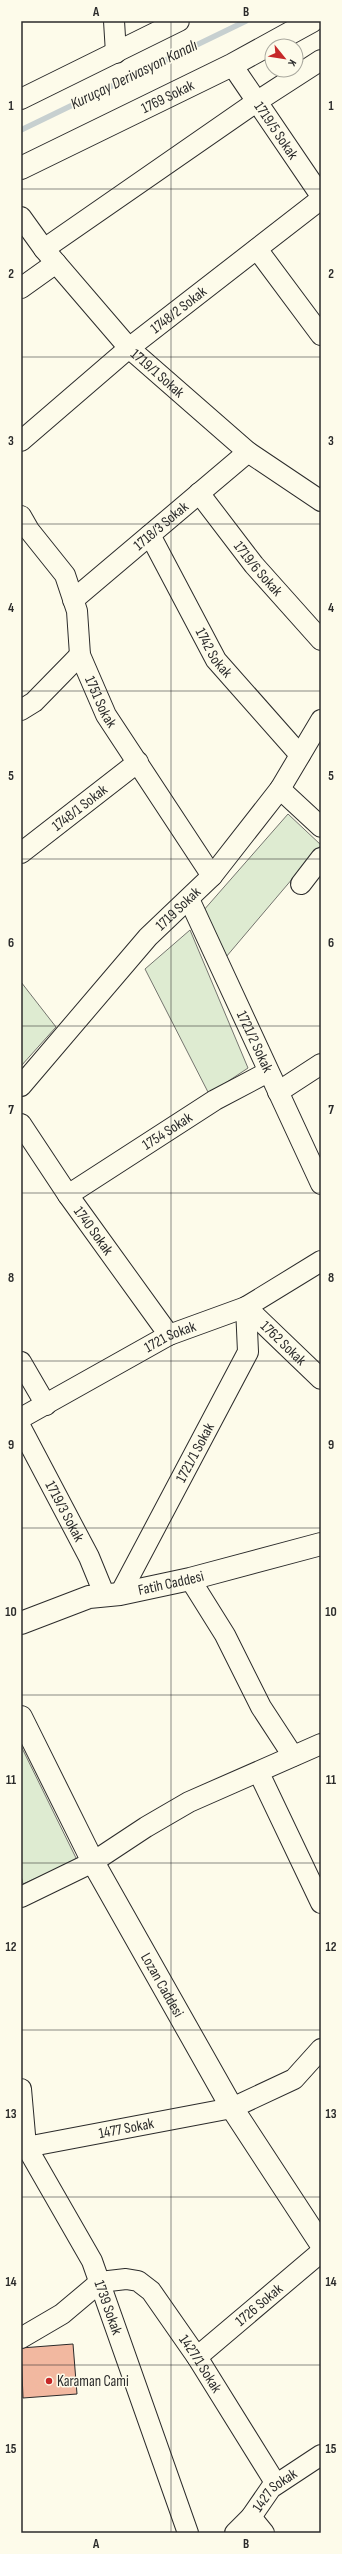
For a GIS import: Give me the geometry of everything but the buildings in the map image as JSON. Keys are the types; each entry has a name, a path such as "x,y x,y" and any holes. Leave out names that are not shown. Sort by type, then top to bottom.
{"main road":[{"name":"1769 Sokak","path":"21,168 232,65 312,21"},
{"name":"Fatih Caddesi","path":"21,1623 89,1597 112,1595 190,1579 321,1544"},
{"name":"Lozan Caddesi","path":"21,1717 93,1862 232,2108 321,2244"}],"street":[{"path":"114,21 116,53"},
{"path":"21,99 179,21"},
{"path":"21,288 50,256 256,102 321,60"},
{"name":"1719/5 Sokak","path":"232,65 321,198"},
{"name":"1748/2 Sokak","path":"21,441 129,348 321,198"},
{"name":"1719/1 Sokak","path":"21,217 50,256 129,348 248,452 321,501"},
{"path":"257,249 321,335"},
{"name":"1718/3 Sokak","path":"73,600 248,452"},
{"name":"1719/6 Sokak","path":"199,493 254,565 321,640"},
{"name":"1751 Sokak","path":"21,516 29,530 65,575 77,611 80,655 106,715 212,876"},
{"name":"1742 Sokak","path":"150,535 216,660 253,705 300,755"},
{"path":"21,710 34,702 80,655"},
{"name":"1719 Sokak","path":"21,1086 148,937 212,876 280,789 321,720"},
{"name":"1748/1 Sokak","path":"21,853 138,762"},
{"path":"280,789 321,826"},
{"path":"301,884 321,858"},
{"name":"1721/2 Sokak","path":"188,898 321,1184"},
{"path":"278,1092 321,1064"},
{"name":"1754 Sokak","path":"68,1195 215,1100 268,1072"},
{"name":"1740 Sokak","path":"21,1124 68,1195 169,1335"},
{"name":"1721 Sokak","path":"21,1418 169,1335 246,1307 321,1261"},
{"name":"1762 Sokak","path":"246,1307 321,1379"},
{"name":"1721/1 Sokak","path":"112,1595 248,1352 246,1307"},
{"path":"21,1362 46,1405"},
{"name":"1719/3 Sokak","path":"21,1428 89,1557 112,1595"},
{"path":"190,1579 225,1636 261,1707 293,1756"},
{"path":"21,1897 93,1862 146,1827 189,1802 259,1773 321,1744"},
{"path":"259,1773 321,1903"},
{"name":"1477 Sokak","path":"24,2147 232,2108 294,2079 321,2049"},
{"name":"1739 Sokak","path":"21,2089 24,2147 92,2260 188,2533"},
{"name":"1726 Sokak","path":"197,2356 321,2252"},
{"name":"1427/1 Sokak","path":"100,2282 126,2279 138,2281 150,2291 197,2356 276,2484"},
{"path":"21,2338 62,2314 100,2282"},
{"name":"1427 Sokak","path":"235,2533 251,2517 271,2488 321,2454"},
{"path":"251,2517 264,2533"}],"green space":[{"path":"288,814 321,845 226,957 203,911"},
{"path":"190,930 248,1068 209,1094 145,969"},
{"path":"21,982 56,1027 21,1066"},
{"path":"21,1746 77,1860 23,1884 21,1876"}],"waterway":[{"name":"Kuruçay Derivasyon Kanalı","path":"21,130 246,21"}],"place":[{"name":"Karaman Cami","path":"49,2381"}]}
